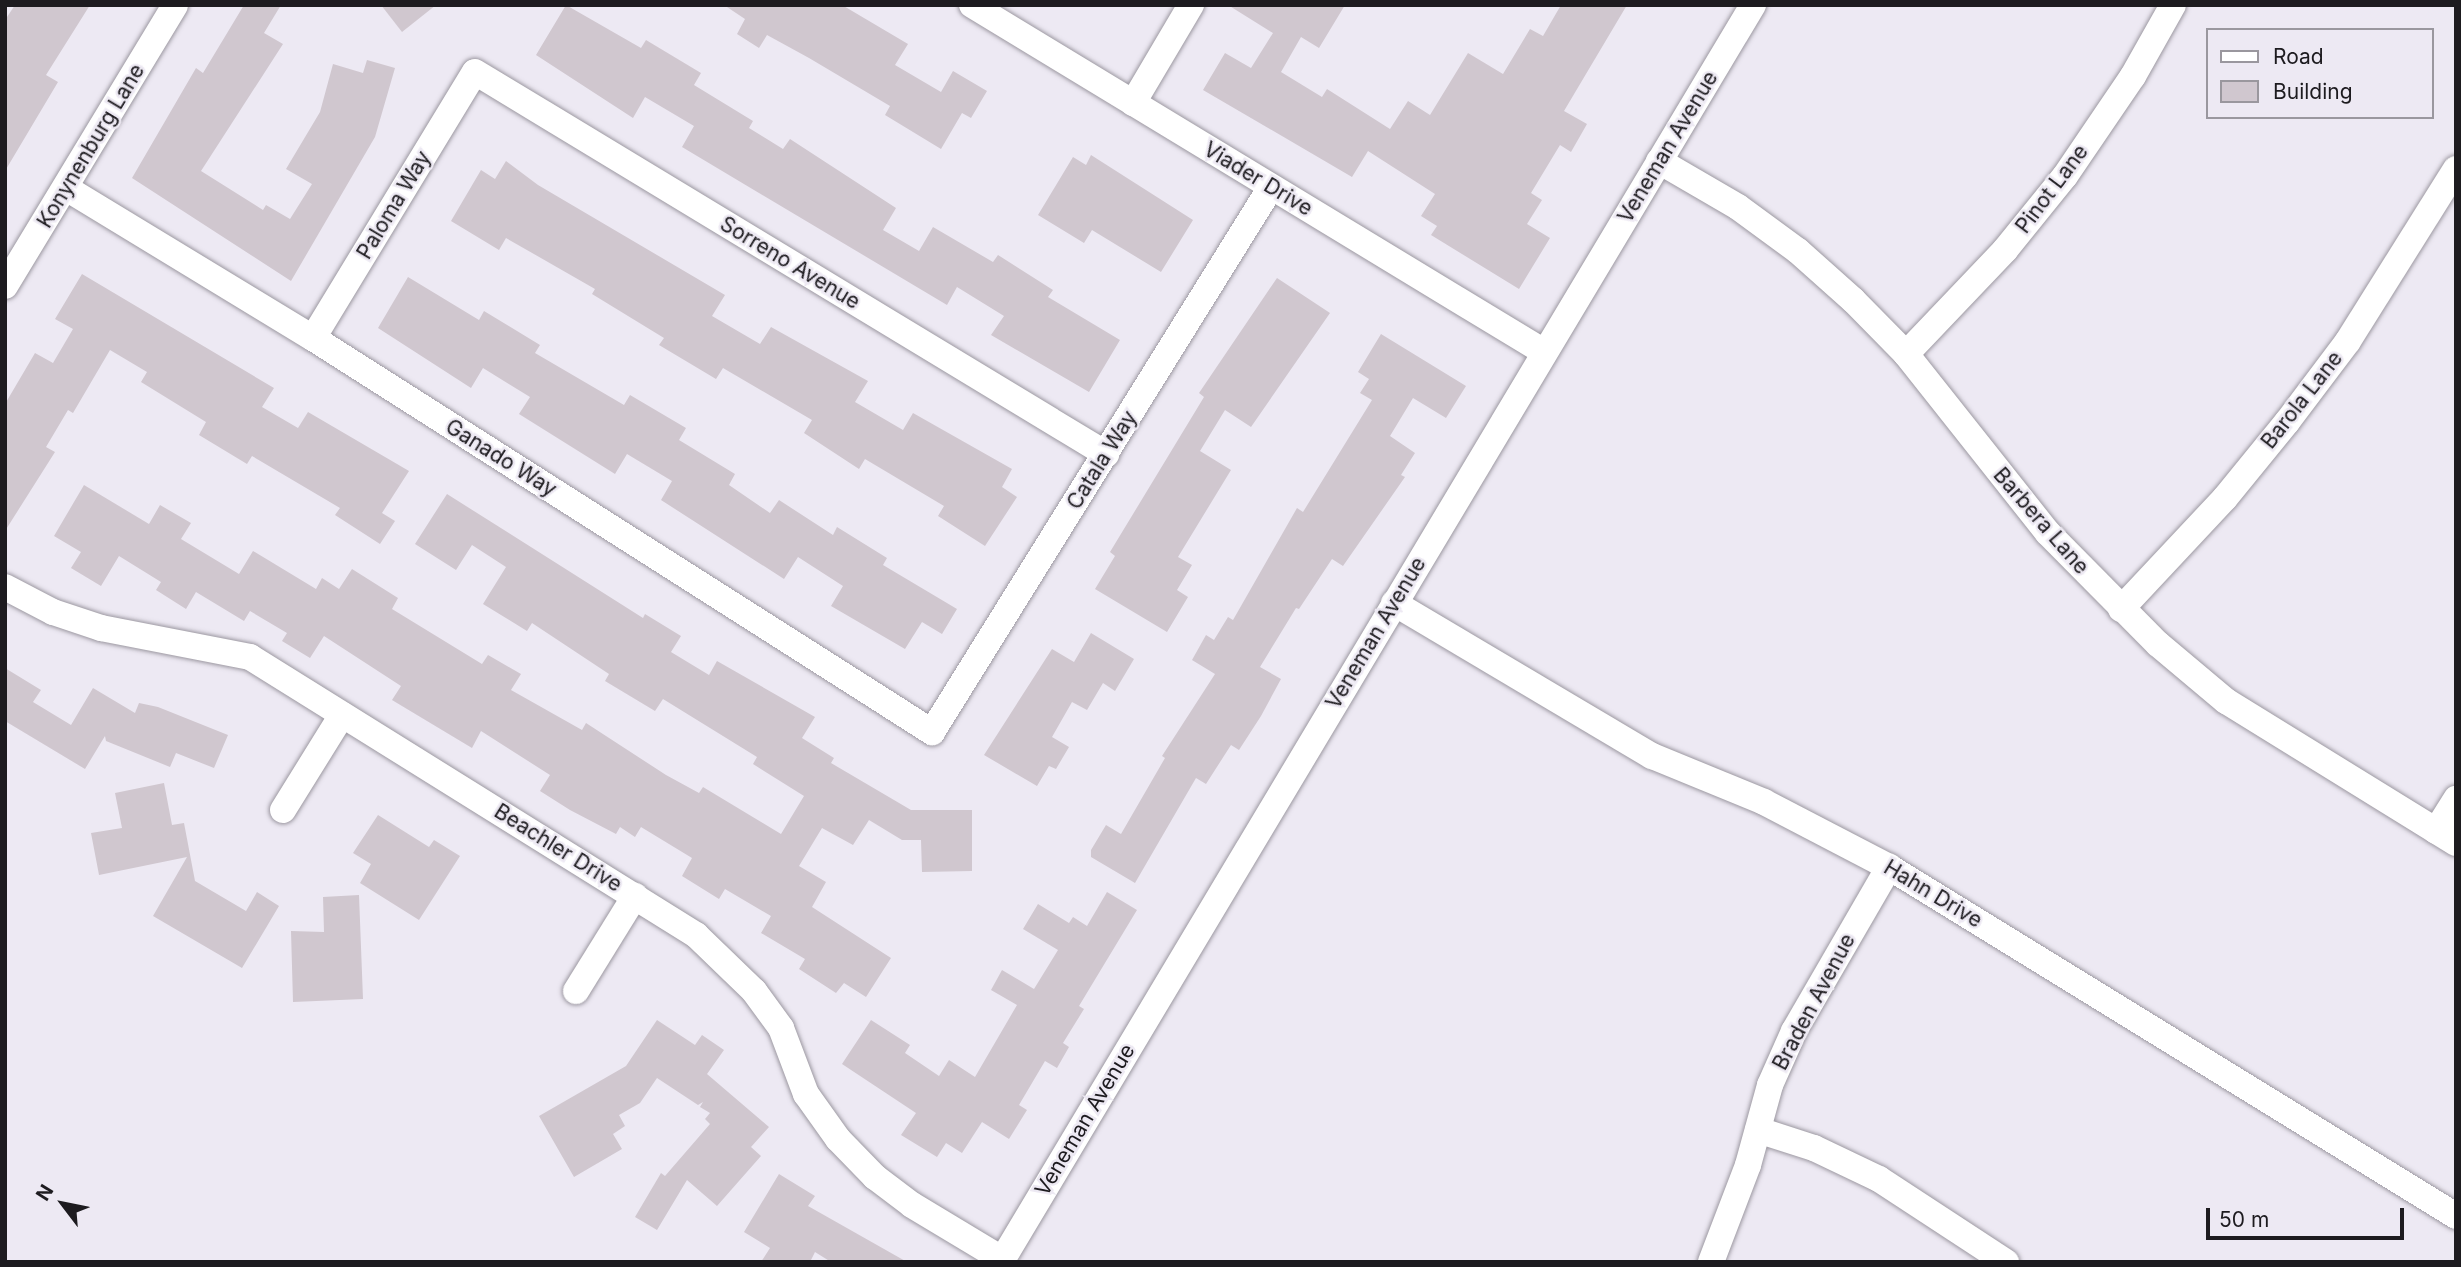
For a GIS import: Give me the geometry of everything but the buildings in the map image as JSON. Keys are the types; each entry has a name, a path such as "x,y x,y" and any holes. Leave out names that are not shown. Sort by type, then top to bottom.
{"street":[{"name":"Konynenburg Lane","path":"5,286 175,5"},
{"name":"Viader Drive","path":"972,5 1544,352"},
{"path":"1133,103 1191,5"},
{"name":"Veneman Avenue","path":"1001,1260 1753,5"},
{"name":"Pinot Lane","path":"1906,354 1997,259 2065,176 2133,76 2172,5"},
{"name":"Paloma Way","path":"313,338 475,72"},
{"name":"Sorreno Avenue","path":"475,72 1106,453"},
{"name":"Barbera Lane","path":"1659,161 1738,207 1798,251 1906,354 2048,533 2121,609 2227,701 2446,837"},
{"name":"Barola Lane","path":"2121,609 2225,498 2287,422 2383,288 2456,169"},
{"name":"Catala Way","path":"932,732 1271,187"},
{"name":"Ganado Way","path":"66,188 313,338 932,732"},
{"name":"Beachler Drive","path":"5,587 53,612 100,628 250,657 696,935 754,991 781,1027 806,1094 838,1139 875,1177 1001,1260"},
{"name":"Hahn Drive","path":"1394,603 1640,749 1764,802 1889,867 2456,1216"},
{"path":"283,810 342,715"},
{"path":"2446,837 2456,799"},
{"name":"Braden Avenue","path":"1711,1262 1758,1129 1770,1085 1794,1031 1889,867"},
{"path":"576,991 635,896"},
{"path":"1758,1129 1814,1148 1879,1179 2006,1262"}]}
